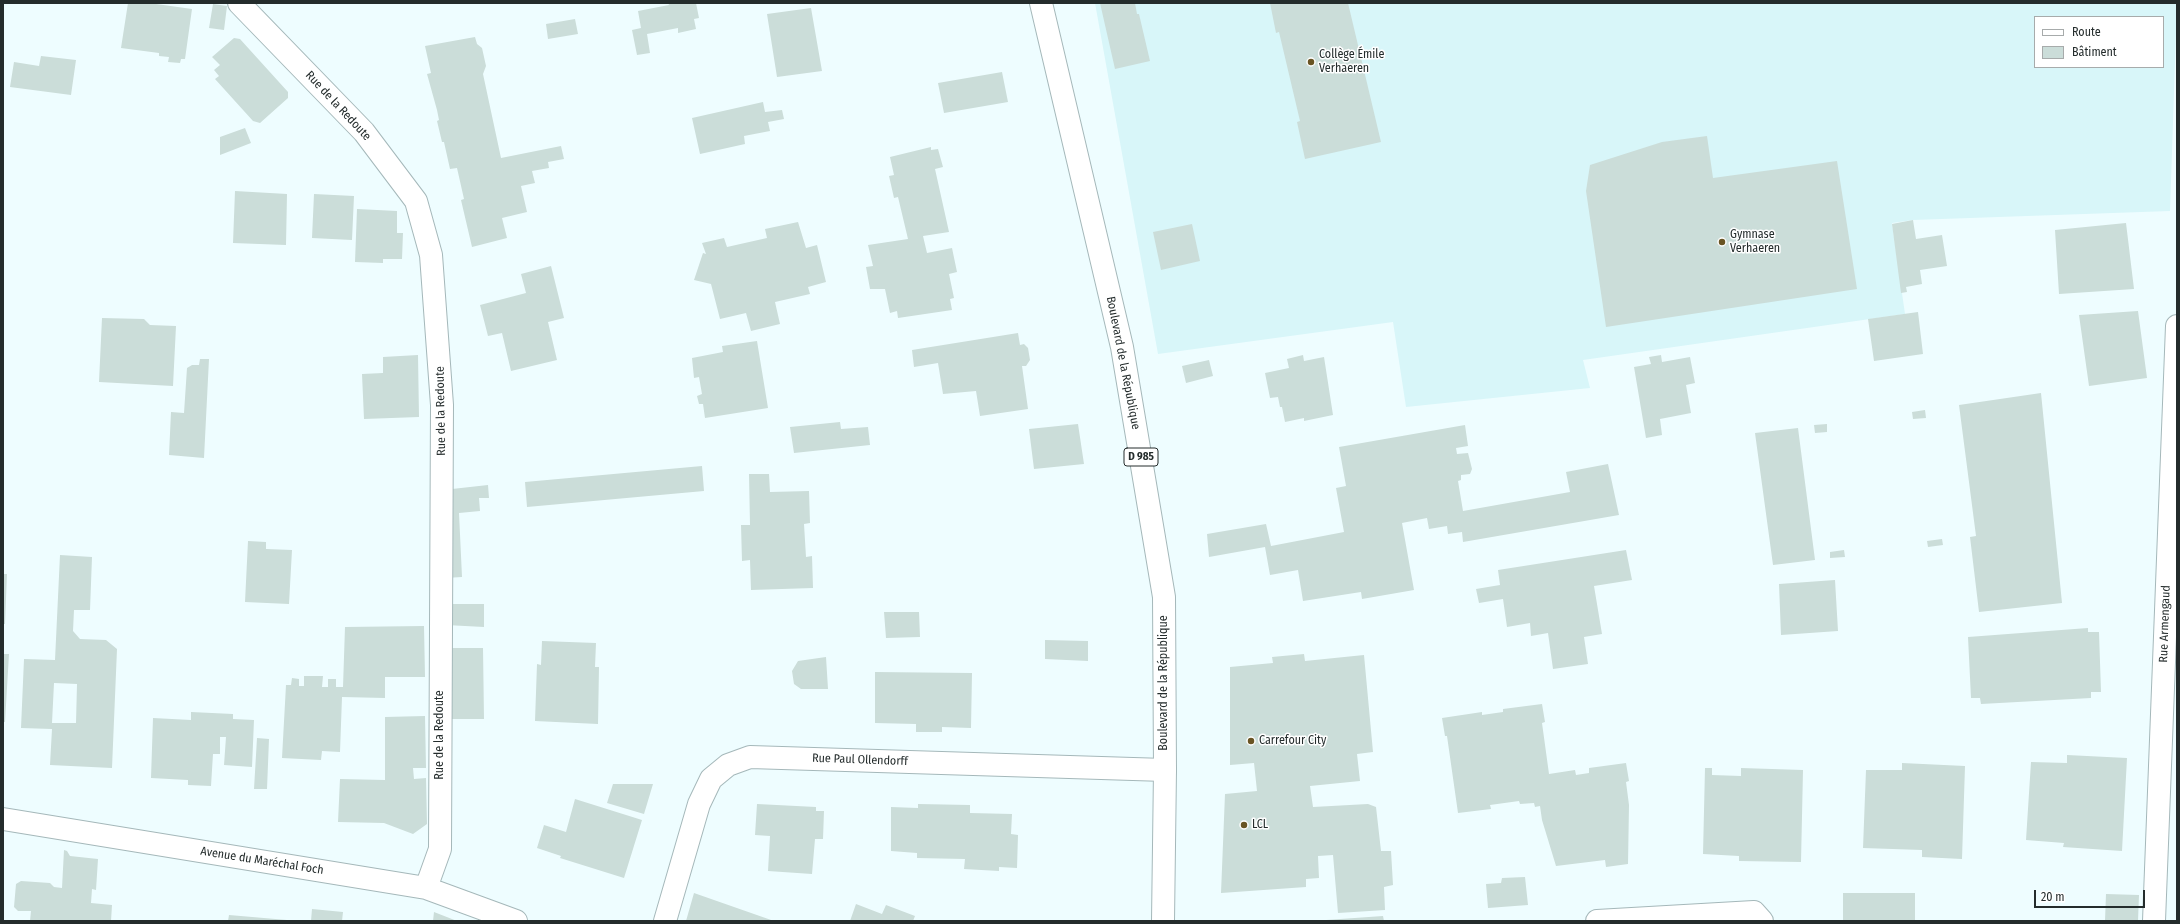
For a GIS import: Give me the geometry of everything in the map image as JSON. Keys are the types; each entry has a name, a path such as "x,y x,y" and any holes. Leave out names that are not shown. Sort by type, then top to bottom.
{"street":[{"name":"Rue de la Redoute","path":"239,3 364,132 416,201 431,255 442,405 440,849 426,888"},
{"name":"Boulevard de la République","path":"1041,3 1122,347 1164,597 1165,770 1163,921"},
{"name":"Rue Armengaud","path":"2154,921 2177,326"},
{"name":"Rue Paul Ollendorff","path":"665,921 699,804 711,779 728,765 750,757 1165,770"},
{"name":"Avenue du Maréchal Foch","path":"3,819 426,888 516,921"},
{"path":"1597,921 1754,912 1762,921"}],"shaded area":[{"path":"1095,3 2177,3 2170,211 1913,220 1892,223 1905,314 1583,360 1590,388 1406,407 1393,322 1158,354"}],"building":[{"path":"128,3 149,3 192,9 185,59 181,59 180,63 168,62 169,57 159,56 159,53 121,48"},
{"path":"668,3 696,3 699,18 694,19 696,29 678,33 678,28 647,34 650,53 637,55 632,30 641,28 638,11 669,5"},
{"path":"1100,3 1135,3 1150,61 1115,69"},
{"path":"1270,3 1348,3 1381,142 1305,159 1297,122 1300,121 1279,32 1276,33"},
{"path":"213,4 227,6 224,30 209,28"},
{"path":"811,8 822,71 777,77 767,14"},
{"path":"575,19 578,34 548,39 546,24"},
{"path":"475,37 477,44 482,48 486,66 483,74 501,158 561,146 564,159 548,162 549,168 532,171 535,183 521,186 527,212 502,218 507,238 472,247 461,200 464,199 457,168 450,169 444,142 442,142 437,121 439,120 437,110 427,74 431,73 425,46"},
{"path":"234,38 240,39 288,92 288,98 260,123 253,121 215,79 219,76 214,70 220,65 212,57"},
{"path":"41,56 76,60 71,95 10,87 14,62 39,66"},
{"path":"1002,72 1008,102 944,113 938,83"},
{"path":"763,102 765,112 782,110 784,119 768,122 770,131 744,136 745,144 700,154 692,118"},
{"path":"245,128 251,143 220,155 220,137"},
{"name":"Gymnase Verhaeren","path":"1707,136 1713,178 1837,161 1857,289 1606,327 1586,191 1590,165 1662,142"},
{"path":"931,147 931,150 938,149 943,167 935,169 949,232 923,236 927,253 952,248 957,272 949,274 954,298 950,299 952,310 898,318 897,311 890,313 885,289 870,289 866,267 873,266 868,245 908,239 898,197 894,198 889,176 894,175 890,157"},
{"path":"235,191 287,194 286,245 233,243"},
{"path":"314,194 354,196 352,240 312,238"},
{"path":"357,209 397,211 397,233 403,233 402,259 383,259 383,263 355,262"},
{"path":"1913,220 1916,239 1942,235 1947,266 1920,270 1922,284 1906,287 1907,292 1901,293 1892,224"},
{"path":"798,222 806,248 817,245 826,282 808,287 810,294 775,302 780,324 751,331 746,313 720,319 711,284 694,280 703,253 706,254 702,243 724,238 727,247 767,238 765,229"},
{"path":"2126,223 2134,289 2059,294 2055,230"},
{"path":"1192,224 1200,261 1161,270 1153,232"},
{"path":"551,266 564,318 548,322 557,360 511,371 502,333 488,336 480,305 526,293 521,274"},
{"path":"2138,311 2147,378 2089,386 2079,315"},
{"path":"1918,312 1923,354 1874,361 1868,319"},
{"path":"102,318 144,319 150,325 176,326 173,386 99,382"},
{"path":"1018,333 1020,345 1024,344 1028,348 1030,360 1026,366 1022,366 1028,409 980,416 976,391 943,394 938,363 914,367 912,350"},
{"path":"757,341 768,408 705,418 703,404 699,404 697,396 702,394 699,377 694,378 692,358 723,352 722,346"},
{"path":"418,355 419,417 364,419 362,374 383,373 383,357"},
{"path":"1303,355 1304,361 1324,357 1333,415 1304,421 1304,418 1285,422 1278,397 1270,398 1265,373 1289,368 1287,359"},
{"path":"1661,355 1662,362 1690,357 1695,383 1686,385 1691,413 1660,419 1662,435 1646,438 1634,367 1651,364 1649,357"},
{"path":"200,359 209,359 204,458 169,455 171,412 184,413 187,368 192,365 199,365"},
{"path":"1209,360 1213,376 1186,383 1182,366"},
{"path":"2041,393 2062,603 1979,612 1970,537 1976,536 1959,405"},
{"path":"1925,410 1926,418 1913,419 1912,412"},
{"path":"840,422 841,429 868,427 870,445 794,453 790,427"},
{"path":"1078,424 1084,464 1034,469 1029,429"},
{"path":"1827,424 1827,432 1815,433 1814,425"},
{"path":"1465,425 1468,446 1456,448 1457,454 1468,453 1472,469 1470,474 1461,475 1461,480 1458,481 1463,511 1570,492 1566,472 1608,464 1619,515 1463,542 1462,532 1448,534 1447,526 1429,529 1427,518 1402,523 1414,590 1362,599 1361,592 1303,601 1298,570 1270,575 1265,547 1209,557 1207,534 1266,524 1271,546 1344,532 1336,488 1346,486 1339,447"},
{"path":"1798,428 1815,560 1773,565 1755,433"},
{"path":"702,466 704,491 527,507 525,482"},
{"path":"749,474 769,474 770,492 809,491 810,523 804,524 806,557 812,556 813,588 751,590 750,560 742,561 741,525 750,525"},
{"path":"488,485 489,498 479,498 480,511 459,513 462,577 445,578 443,490"},
{"path":"1942,539 1943,545 1928,547 1927,541"},
{"path":"248,541 266,542 266,549 292,550 289,604 245,602"},
{"path":"1626,550 1632,580 1594,586 1602,634 1584,637 1588,664 1553,669 1548,633 1531,636 1530,623 1507,627 1503,599 1479,603 1476,589 1500,585 1498,570"},
{"path":"1844,550 1845,557 1830,558 1830,552"},
{"path":"60,555 92,557 90,610 74,610 73,631 80,639 106,640 117,649 112,768 50,765 52,729 21,728 24,659 55,660","holes":["54,683 77,684 76,723 52,723"]},
{"path":"3,574 7,574 5,624 3,624"},
{"path":"1835,580 1838,631 1781,635 1779,584"},
{"path":"445,604 484,604 484,627 446,625"},
{"path":"884,612 919,612 920,637 886,638"},
{"path":"424,626 425,677 385,677 385,698 342,697 340,752 322,751 321,760 282,758 286,685 291,685 292,678 299,679 299,686 304,686 304,676 323,676 322,687 328,687 328,679 336,679 336,687 343,687 345,627"},
{"path":"2088,628 2088,632 2099,632 2101,692 2091,692 2091,698 1981,704 1980,698 1971,698 1968,637"},
{"path":"1045,640 1088,641 1088,661 1045,659"},
{"path":"542,641 596,643 595,667 599,667 598,724 535,721 537,664 541,665"},
{"path":"446,648 483,648 484,719 447,719"},
{"path":"3,654 9,654 5,722 3,722"},
{"path":"1304,654 1305,661 1364,655 1373,752 1357,754 1360,781 1310,786 1313,807 1368,804 1376,807 1381,851 1391,851 1393,885 1384,887 1385,910 1338,913 1333,855 1318,856 1319,878 1306,879 1306,887 1221,893 1225,794 1257,791 1254,763 1230,765 1230,667 1273,663 1272,657"},
{"path":"826,657 828,689 801,689 794,684 792,671 798,661"},
{"path":"875,672 972,673 971,728 942,727 942,732 916,732 916,724 875,723"},
{"path":"1542,704 1545,722 1542,723 1549,774 1575,770 1576,775 1589,773 1589,768 1626,763 1629,781 1626,782 1629,805 1628,864 1606,867 1605,860 1556,866 1542,820 1540,806 1535,807 1534,803 1520,804 1519,801 1490,805 1491,809 1458,813 1447,736 1445,736 1442,718 1482,712 1482,715 1503,712 1503,709"},
{"path":"191,712 233,714 233,719 254,720 252,767 224,765 226,737 220,737 220,754 213,754 211,786 188,785 188,780 151,778 153,718 191,720"},
{"path":"425,716 426,768 413,768 414,779 426,778 427,824 413,834 384,823 338,822 340,779 385,780 385,717"},
{"path":"257,738 269,739 267,789 254,789"},
{"path":"2067,755 2127,758 2122,851 2063,847 2064,843 2026,840 2031,762 2067,763"},
{"path":"1902,763 1965,766 1962,859 1922,857 1922,850 1863,848 1866,770 1902,770"},
{"path":"1705,768 1712,768 1712,775 1741,776 1741,768 1803,770 1801,862 1739,861 1739,856 1703,854"},
{"path":"613,784 653,784 644,814 607,803"},
{"path":"575,799 642,820 624,878 560,858 561,856 537,848 544,825 566,832"},
{"path":"757,804 816,807 816,811 824,811 823,839 815,839 812,874 768,871 770,836 755,835"},
{"path":"918,804 970,805 970,813 1012,814 1011,834 1018,835 1017,868 999,867 999,871 964,869 965,859 917,858 917,853 891,851 891,807 918,808"},
{"path":"64,850 67,851 70,856 98,859 96,890 92,889 91,903 112,905 111,921 30,921 31,911 18,911 14,907 16,884 21,881 50,883 54,887 62,888"},
{"path":"1525,877 1528,905 1488,908 1486,884 1501,883 1502,878"},
{"path":"694,893 774,921 686,921"},
{"path":"1843,893 1915,893 1915,921 1843,921"},
{"path":"2106,894 2139,895 2138,921 2105,921"},
{"path":"856,904 882,914 886,905 915,916 913,921 850,921"},
{"path":"312,909 343,912 342,921 311,921"},
{"path":"434,912 457,921 433,921"},
{"path":"229,915 287,920 287,921 228,921"},
{"path":"1383,916 1384,921 1326,921 1326,920"}],"place":[{"name":"Collège Émile Verhaeren","path":"1311,62"},
{"name":"Gymnase Verhaeren","path":"1722,242"},
{"name":"Carrefour City","path":"1251,741"},
{"name":"LCL","path":"1244,825"}]}
